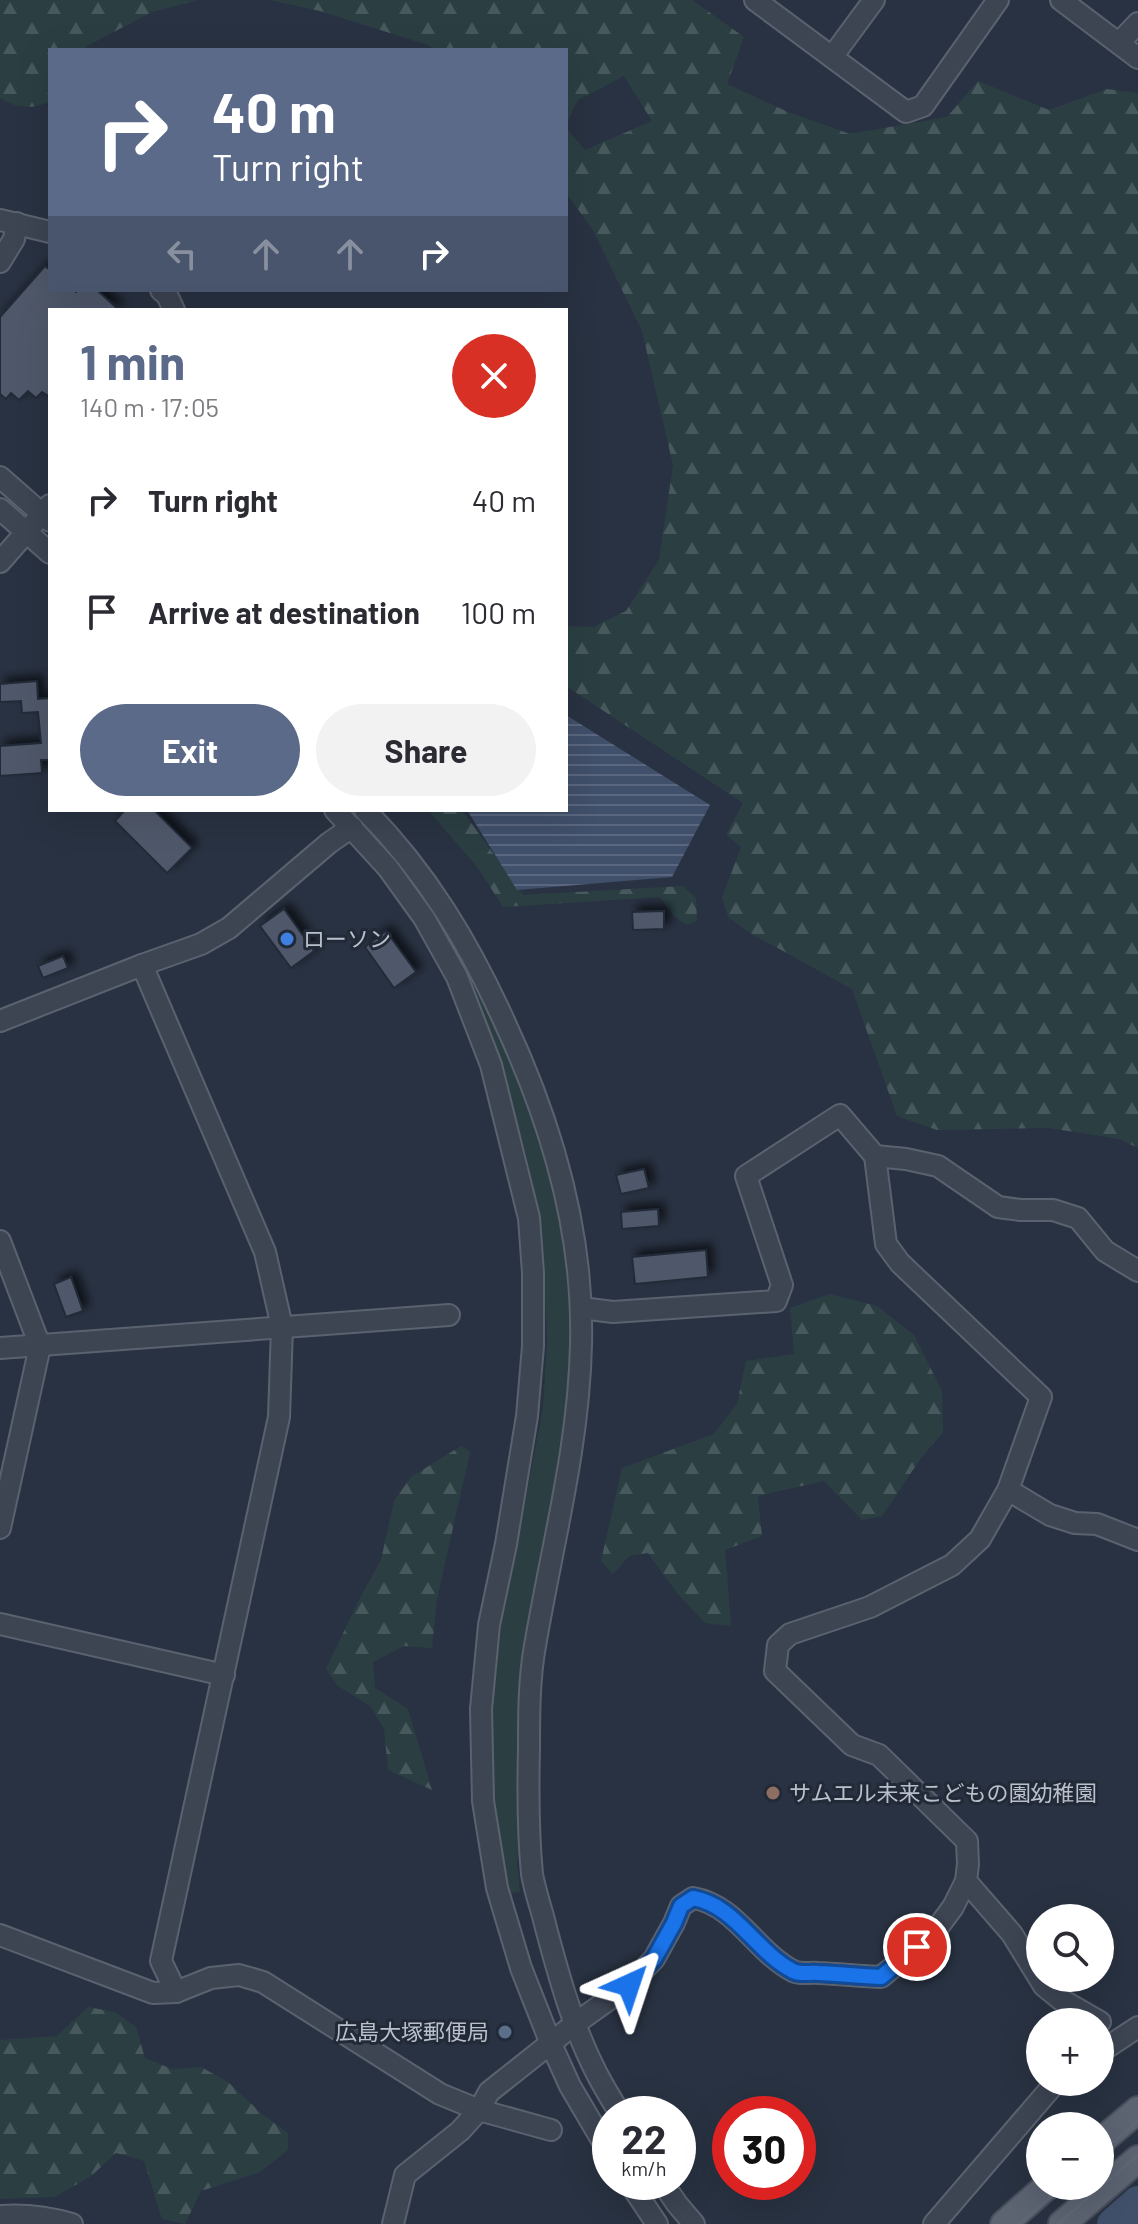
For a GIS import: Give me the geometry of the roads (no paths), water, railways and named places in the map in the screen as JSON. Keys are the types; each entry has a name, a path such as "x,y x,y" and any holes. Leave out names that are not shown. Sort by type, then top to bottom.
{"main road":[{"path":"1114,2130 1138,2110"},
{"path":"1062,2224 1138,2159"},
{"path":"1004,2224 1031,2200"}],"street":[{"path":"755,0 906,112 923,106 998,0"},
{"path":"832,57 874,0"},
{"path":"1061,0 1138,58"},
{"path":"1119,43 1138,23"},
{"path":"8,221 48,231"},
{"path":"0,262 14,239 8,221"},
{"path":"0,477 47,513 0,562"},
{"path":"0,509 48,551"},
{"path":"337,812 388,868 424,918 457,977 491,1065 529,1218 533,1346 527,1416 489,1625 481,1709 483,1801 497,1888 521,1968 570,2086 592,2123"},
{"path":"367,812 402,851 450,915 480,968 522,1058 551,1138 569,1207 581,1308 581,1347 575,1431 534,1649 529,1717 532,1876 561,1982 596,2072 610,2096"},
{"path":"0,1021 201,944 229,928 352,827"},
{"path":"142,965 265,1252 282,1327 279,1417 161,1961 176,1992"},
{"path":"393,2224 405,2175 460,2131 479,2110 489,2092 629,1985 654,1959 681,1906 693,1898 709,1900 775,1960 797,1973 881,1977 933,1934 953,1907 966,1881 967,1841 879,1755 852,1745 775,1671 778,1645 790,1634 870,1607 952,1565 980,1539 1008,1490 1041,1397 900,1263 886,1244 875,1156 840,1115 746,1176 782,1285 776,1301 613,1312 581,1308"},
{"path":"875,1156 938,1166 998,1207 1053,1210 1078,1218 1105,1251 1138,1271"},
{"path":"0,1241 40,1346 0,1528"},
{"path":"0,1348 449,1315"},
{"path":"1008,1490 1050,1515 1075,1523 1097,1524 1138,1540"},
{"path":"0,1624 224,1675"},
{"path":"966,1881 1012,1934 1044,1986 1076,2008"},
{"path":"0,1935 153,1993 176,1992 211,1978 239,1975 263,1982 440,2094 479,2110 551,2130"},
{"path":"1114,2028 1133,2035"},
{"path":"1114,2045 1133,2035"},
{"path":"934,2224 1044,2096"},
{"path":"641,2200 657,2224"},
{"path":"674,2200 694,2224"},
{"path":"0,2216 50,2218 72,2224"}],"water":[{"path":"568,716 710,805 672,877 517,890 468,812 568,812"}],"waterway":[{"path":"1113,2224 1138,2202"}],"tram line":[{"path":"1114,2142 1138,2121"},
{"path":"1058,2224 1138,2155"},
{"path":"1019,2224 1047,2200"}],"place":[{"name":"ローソン","path":"287,939"},
{"name":"サムエル未来こどもの園幼稚園","path":"773,1793"},
{"name":"広島大塚郵便局","path":"505,2032"}]}
